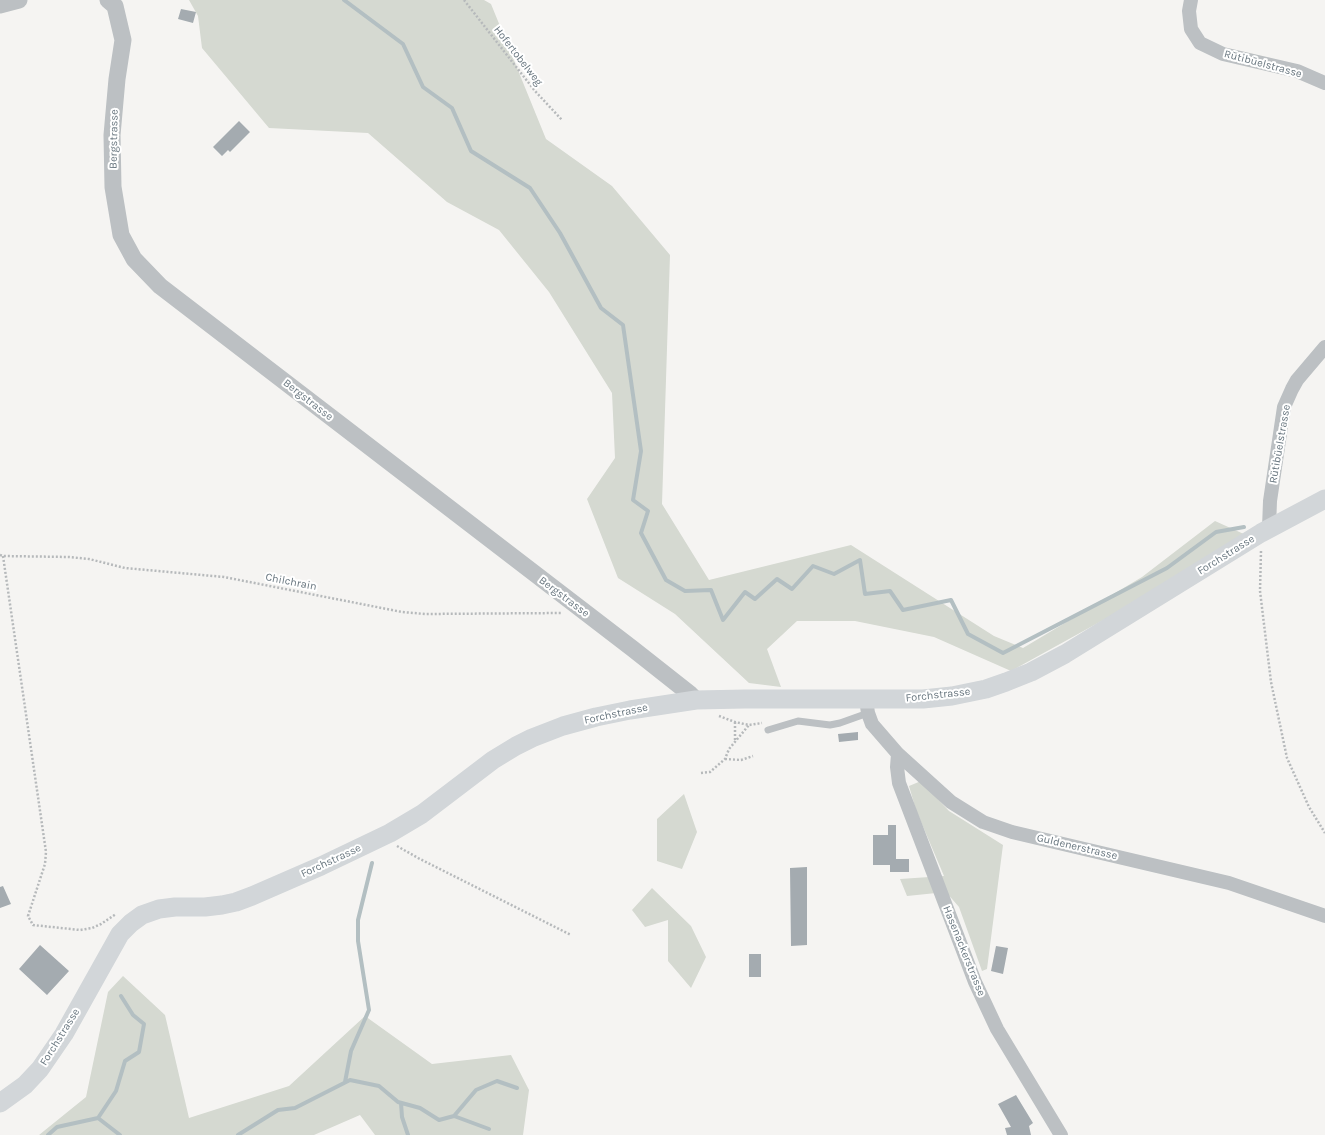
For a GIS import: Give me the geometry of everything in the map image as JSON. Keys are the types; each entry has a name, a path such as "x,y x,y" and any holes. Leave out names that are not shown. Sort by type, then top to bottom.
{"main road":[{"name":"Forchstrasse","path":"0,1102 25,1085 40,1069 64,1034 120,934 136,918 142,915 159,909 175,907 205,907 236,902 314,869 390,833 422,814 449,795 493,760 532,738 563,726 596,717 644,707 696,700 746,699 867,706 952,696 986,689 1018,678 1088,641 1325,499"}],"street":[{"path":"0,5 19,0"},
{"name":"Bergstrasse","path":"108,0 115,6 123,40 117,79 112,135 113,187 121,235 134,259 160,286 696,700"},
{"name":"Rütibüelstrasse","path":"1191,0 1189,11 1191,29 1200,43 1223,54 1297,71 1325,82"},
{"name":"Rütibüelstrasse","path":"1265,536 1284,407 1297,380 1325,347"},
{"name":"Guldenerstrasse","path":"867,706 875,728 898,754 951,802 971,815 996,827 1057,843 1230,883 1325,916"},
{"name":"Hasenackerstrasse","path":"898,754 897,767 899,783 975,982 997,1029 1061,1135"}],"lane":[{"path":"768,730 798,721 830,725 867,706"}],"path":[{"name":"Hofertobelweg","path":"464,0 535,91 562,120"},
{"path":"1265,536 1260,591 1271,682 1287,758 1309,807 1325,833"},
{"name":"Chilchrain","path":"1,556 69,557 89,559 125,568 224,577 402,612 425,614 570,613 579,609"},
{"path":"1,556 45,838 45,864 28,916 33,925 80,930 92,928 101,924 120,912"},
{"path":"696,700 701,708 707,709 725,719 749,725 767,721 781,726"},
{"path":"735,722 735,740"},
{"path":"701,773 710,772 725,759 735,740 749,725"},
{"path":"725,759 741,760 753,756"},
{"path":"390,833 398,846 418,858 571,935"}],"shaded area":[{"path":"189,0 484,0 491,4 546,139 612,186 670,255 662,504 709,580 851,545 994,636 1023,648 1142,577 1215,521 1246,535 1107,618 1011,671 934,637 855,621 797,621 767,649 781,687 749,683 675,614 618,578 587,499 615,458 612,393 549,292 499,230 447,202 368,133 269,128 202,48 198,16"},
{"path":"921,781 949,811 1003,845 987,969 982,971 959,907 946,892 907,896 900,879 944,876 916,810 909,786"},
{"path":"684,794 697,832 682,869 657,861 657,819"},
{"path":"652,888 691,926 706,957 691,988 668,961 668,920 645,927 632,910"},
{"path":"123,976 165,1015 189,1118 289,1086 365,1016 432,1064 511,1055 529,1090 523,1135 375,1135 360,1115 314,1135 39,1135 86,1097 108,992"}],"building":[{"path":"181,9 196,12 193,23 178,19"},
{"path":"239,121 250,132 230,152 228,150 222,156 213,147"},
{"path":"858,732 858,740 839,742 838,734"},
{"path":"888,825 896,825 896,859 909,859 909,872 890,872 890,865 873,865 873,835 888,835"},
{"path":"807,867 807,945 791,946 790,868"},
{"path":"3,886 11,904 0,908 0,887"},
{"path":"40,945 69,971 47,995 19,969"},
{"path":"996,946 1008,948 1003,974 991,971"},
{"path":"749,954 761,954 761,977 749,977"},
{"path":"1016,1095 1033,1123 1029,1126 1031,1135 1007,1135 1005,1128 1011,1127 998,1104"}],"waterway":[{"path":"344,0 403,44 423,87 452,108 471,151 530,188 560,233 601,308 623,325 641,451 633,500 648,511 641,533 666,580 685,591 711,590 723,620 745,592 755,599 777,579 792,589 813,566 834,574 860,560 865,594 890,591 903,610 951,600 968,634 1003,653 1167,568 1216,532 1244,527"},
{"path":"345,1082 351,1051 369,1010 358,941 358,920 372,863"},
{"path":"98,1118 116,1091 125,1061 139,1052 144,1024 133,1015 121,996"},
{"path":"238,1135 278,1110 295,1108 350,1080 379,1086 398,1102 420,1108 439,1120 454,1116 476,1090 497,1081 517,1088"},
{"path":"401,1103 402,1117 408,1135"},
{"path":"454,1116 489,1129"},
{"path":"48,1135 57,1127 98,1118 120,1135"}]}
